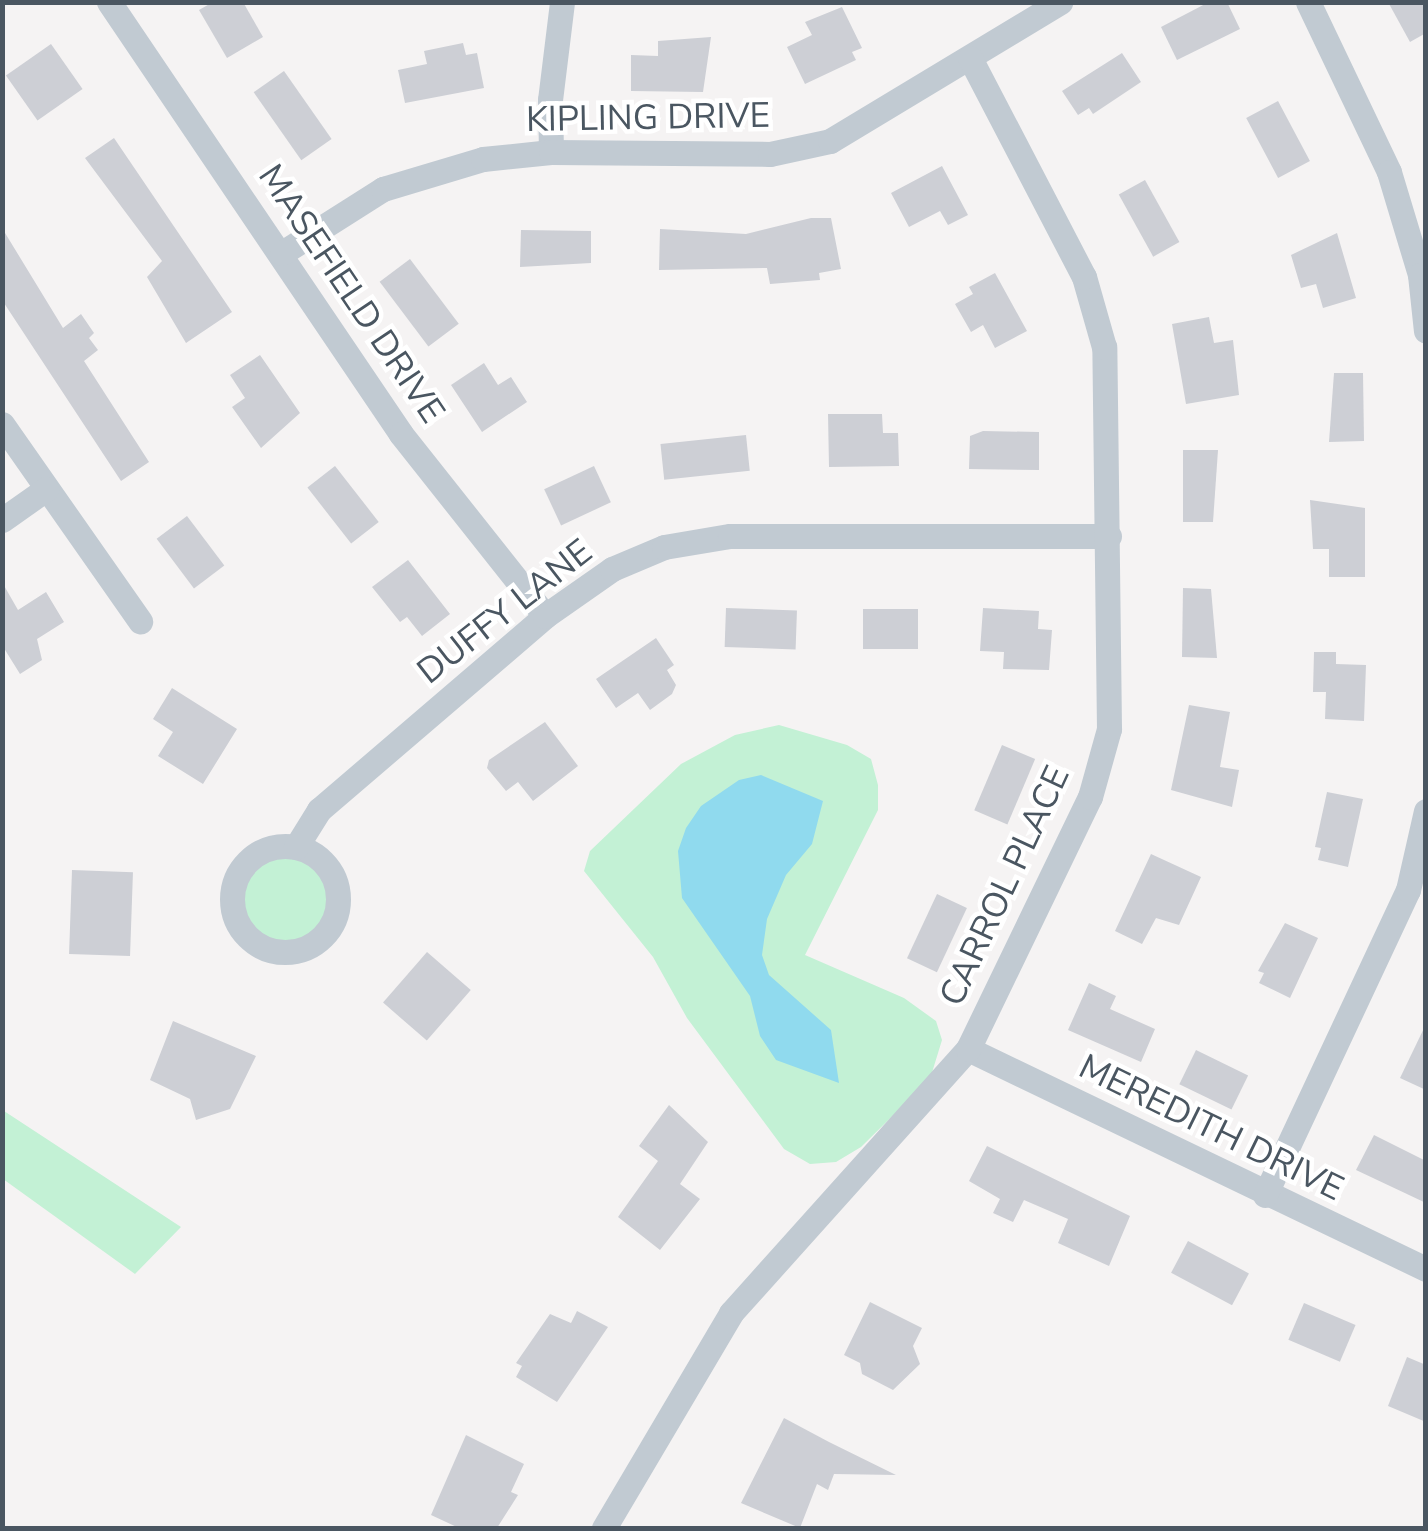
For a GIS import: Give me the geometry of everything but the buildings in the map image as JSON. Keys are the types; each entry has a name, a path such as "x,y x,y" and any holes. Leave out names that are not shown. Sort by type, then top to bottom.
{"street":[{"name":"MASEFIELD DRIVE","path":"109,2 401,434 546,616"},
{"path":"552,152 550,100 562,2"},
{"name":"KIPLING DRIVE","path":"282,253 383,189 483,159 552,152 770,154 830,142 1060,2"},
{"path":"1308,2 1389,172 1420,276 1426,331"},
{"name":"CARROL PLACE","path":"604,1528 731,1313 968,1049 1090,797 1109,729 1104,347 1084,277 970,58"},
{"path":"2,424 140,621"},
{"path":"2,520 46,489"},
{"name":"DUFFY LANE","path":"296,847 319,810 546,616 612,568 664,547 730,536 1109,536"},
{"path":"1265,1194 1386,944 1408,890 1426,811"},
{"path":"278,846 296,847 325,864 334,878 337,912 319,940 287,952 270,950 241,929 232,895 247,862 278,846"},
{"name":"MEREDITH DRIVE","path":"968,1049 1426,1269"}],"green space":[{"path":"779,725 847,745 871,759 878,785 878,810 805,955 904,998 936,1021 942,1040 930,1079 861,1147 836,1162 810,1164 784,1149 687,1018 653,957 584,871 590,851 681,764 735,735"},
{"path":"285,856 302,859 316,869 326,883 326,917 316,931 302,941 285,944 268,941 254,931 244,917 241,900 244,883 254,869 268,859"},
{"path":"3,1109 181,1227 135,1274 3,1179"}],"water":[{"path":"761,775 823,801 812,844 786,875 767,919 762,955 769,975 831,1030 839,1083 776,1060 760,1036 750,996 682,898 678,851 686,828 701,806 739,780"}]}
